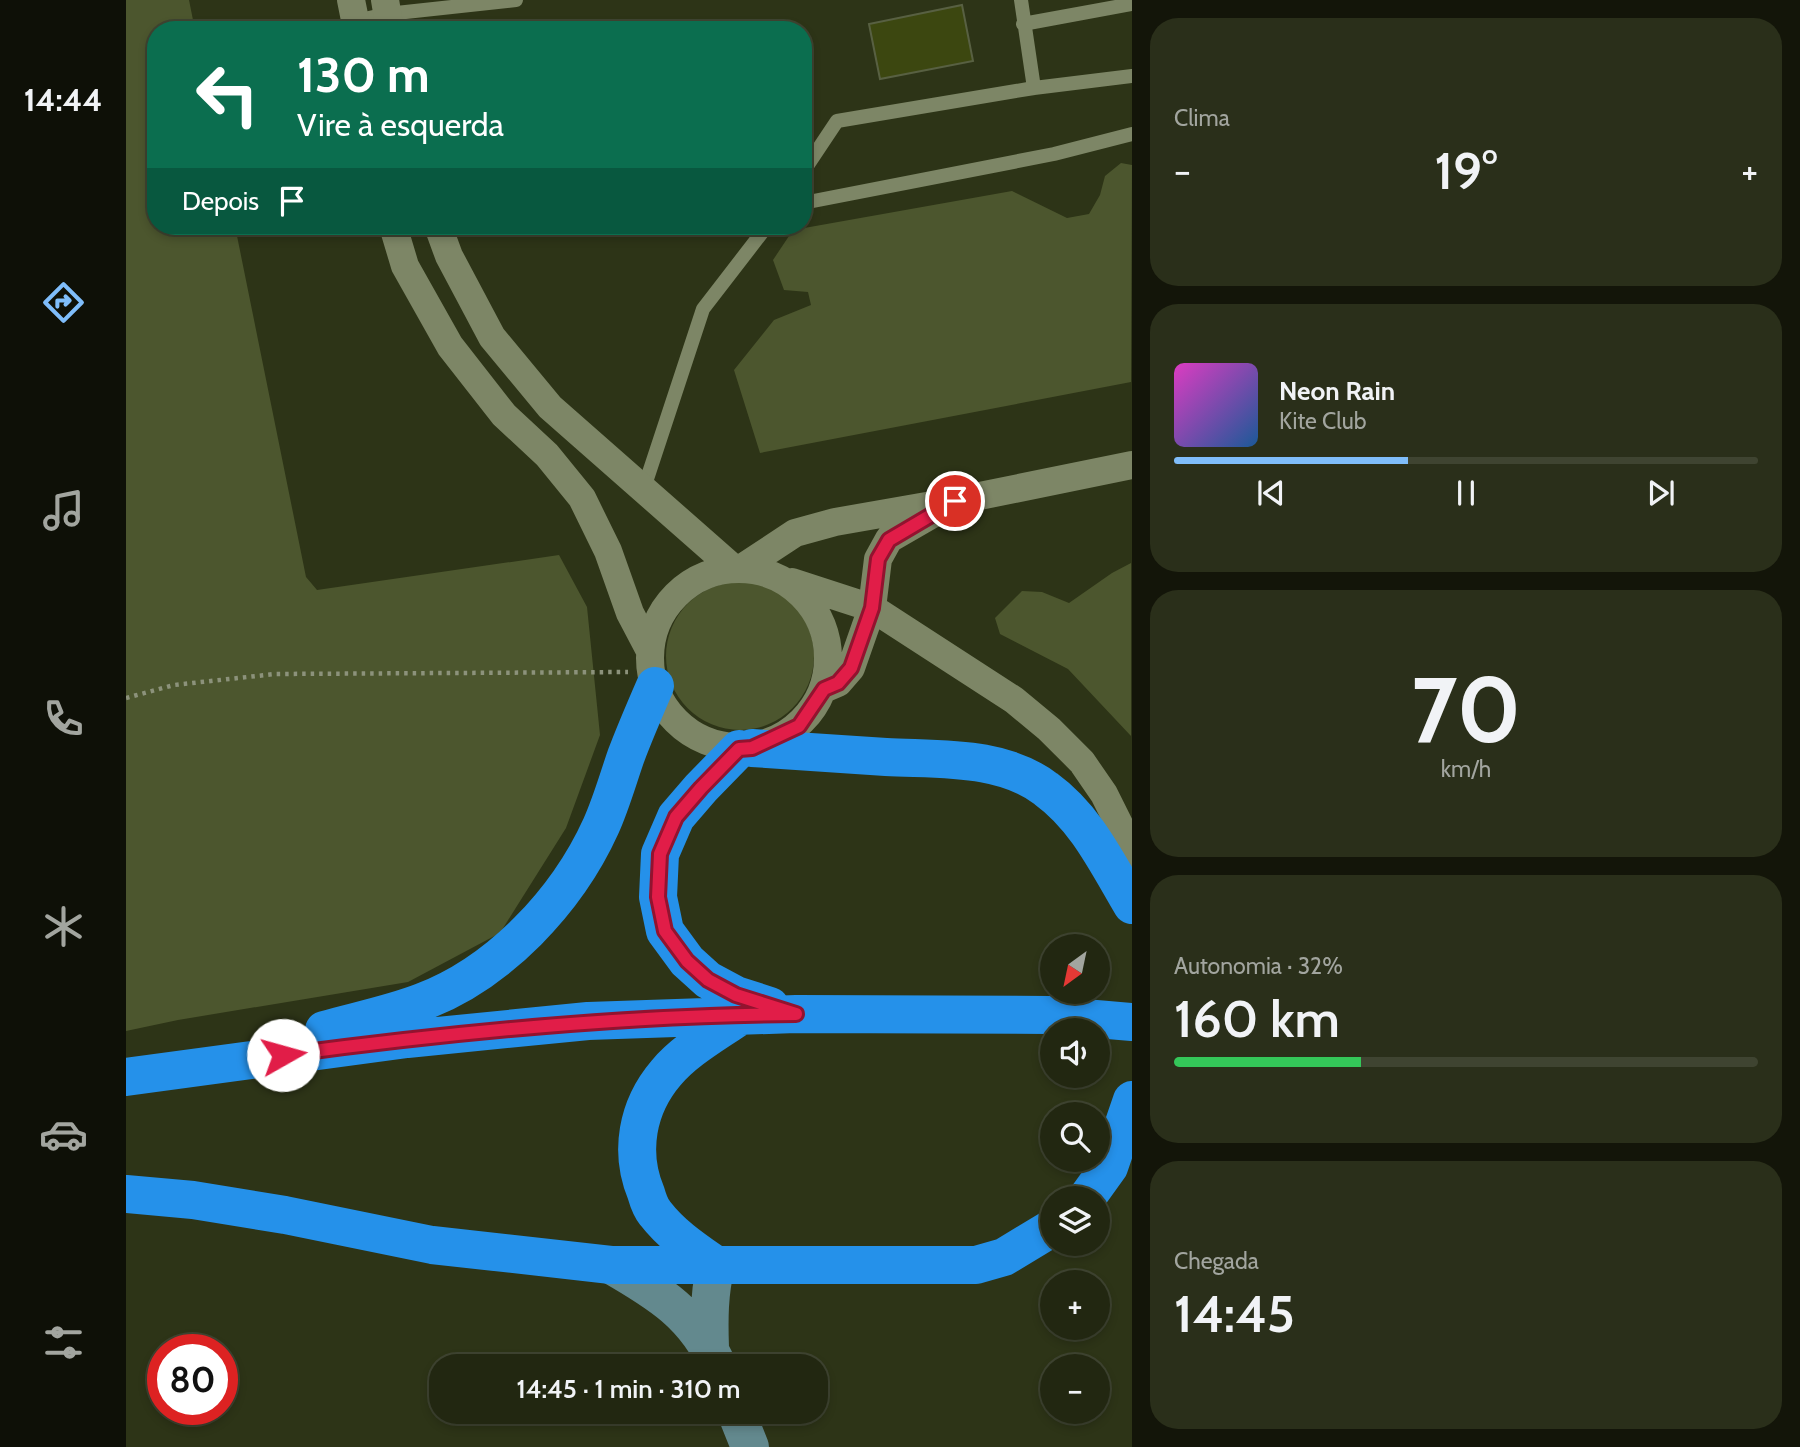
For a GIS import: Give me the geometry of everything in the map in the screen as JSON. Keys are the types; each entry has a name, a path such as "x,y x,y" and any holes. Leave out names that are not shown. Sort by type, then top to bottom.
{"highway":[{"path":"208,1064 422,1002 461,983 496,959 528,931 571,878 601,827 628,752 652,670"},
{"path":"796,1014 736,995 708,980 687,961 665,931 660,908 660,854 676,817 701,788 746,749 978,762 1015,771 1045,788 1071,811 1096,842 1132,905"},
{"path":"716,1265 677,1238 653,1210 639,1175 636,1138 646,1103 667,1072 688,1053 743,1014"},
{"path":"126,1077 407,1038 588,1021 796,1014 1050,1015 1132,1022"},
{"path":"1096,1186 1110,1167 1132,1100"},
{"path":"126,1194 206,1202 285,1215 432,1245 611,1265 976,1265 1004,1257 1040,1235"}],"street":[{"path":"396,235 405,265 450,346 504,415 547,455 583,498 608,551 667,709 686,730 715,746 746,749 799,726 824,689 829,647 814,608 783,579"},
{"path":"442,235 449,256 492,338 550,407 737,568 763,571 872,608 1014,700 1049,729 1082,762 1104,794 1130,849"},
{"path":"652,670 658,620 676,594 702,576 737,568 795,533 872,514 955,501 1132,465"},
{"path":"824,689 838,683 851,668 872,608 878,559 889,540 955,501"},
{"path":"611,1265 676,1306 711,1354"},
{"path":"713,1354 708,1314 716,1265"},
{"path":"741,1424 750,1447"}],"lane":[{"path":"354,17 516,0"},
{"path":"1021,0 1034,88"},
{"path":"1023,24 1132,4"},
{"path":"812,158 837,121 1034,88 1132,76"},
{"path":"812,201 1054,154 1132,134"},
{"path":"644,488 703,309 760,235"}],"path":[{"path":"126,698 174,685 275,674 652,670"}],"green space":[{"path":"126,0 189,0 193,21 147,21 147,235 237,235 306,577 317,590 559,555 587,607 600,735 566,828 500,933 408,982 126,1031"},
{"path":"1121,163 1132,165 1131,382 760,453 734,370 774,320 811,305 808,292 784,290 773,260 790,235 812,235 812,227 1012,191 1067,218 1089,214 1100,195 1105,176"},
{"path":"1131,563 1131,736 1068,669 1000,634 995,618 1022,591 1042,592 1069,603"},
{"path":"740,582 768,587 793,603 809,628 814,656 809,684 793,709 768,725 740,730 712,725 687,709 671,684 666,656 671,628 687,603 712,587"}],"building":[{"path":"962,5 973,61 880,79 869,24"}],"route":[{"path":"283,1055 407,1038 588,1021 796,1014 736,995 708,980 687,961 665,931 658,897 660,854 676,817 739,749 752,748 799,726 824,689 838,683 851,668 872,608 878,559 889,540 955,501"}]}
